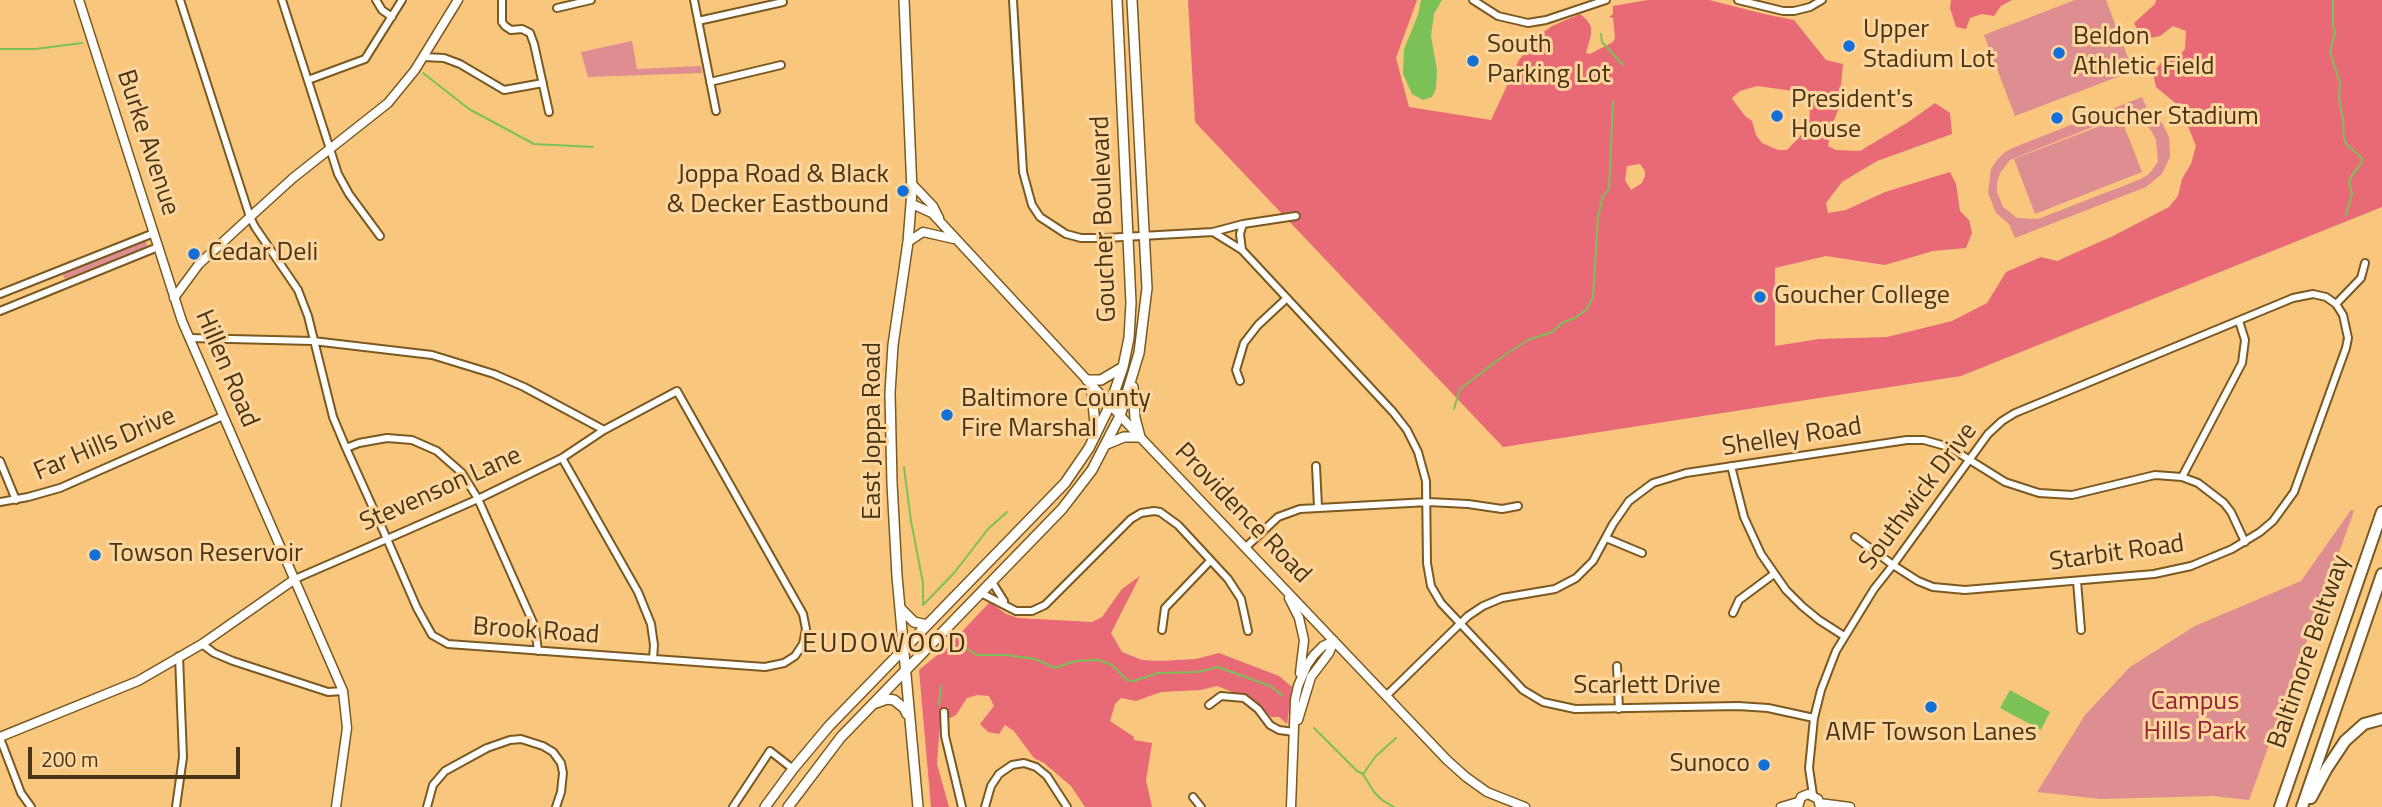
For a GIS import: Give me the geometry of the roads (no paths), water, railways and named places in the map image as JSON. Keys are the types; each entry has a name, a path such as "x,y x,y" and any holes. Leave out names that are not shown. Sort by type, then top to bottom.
{"highway":[{"name":"Baltimore Beltway","path":"2280,807 2382,512"},
{"name":"Baltimore Beltway","path":"2304,807 2382,574"},
{"path":"2304,807 2345,741 2364,724 2382,719"}],"main road":[{"name":"East Joppa Road","path":"906,0 912,204 893,345 890,393 892,483 900,607 918,807"},
{"name":"Goucher Boulevard","path":"765,807 829,726 1056,493 1089,448 1110,405 1123,367 1129,338 1131,303 1117,0"},
{"name":"Goucher Boulevard","path":"788,807 825,756 1062,509 1093,470 1121,416 1133,376 1147,288 1132,0"},
{"path":"1096,434 1089,382 1101,380 1123,367"},
{"path":"1107,444 1124,437 1140,438 1133,399 1133,376"},
{"path":"900,607 914,622 927,625"},
{"path":"875,703 894,700 904,708 910,719"}],"street":[{"name":"Burke Avenue","path":"79,0 174,298"},
{"name":"Brook Road","path":"180,0 254,228 298,290 308,316 330,410 427,628 437,639 448,644 710,664 776,666 795,656 803,645 806,629 803,614 677,391"},
{"path":"282,0 342,183 380,236"},
{"path":"376,0 382,10 392,17"},
{"path":"308,80 365,59 402,0"},
{"name":"Hillen Road","path":"336,807 347,728 343,691 188,338 174,298 199,264 250,217 329,149 388,103 407,82 458,0"},
{"path":"502,0 502,22 505,26 511,30 522,29 530,33 549,112"},
{"path":"556,8 592,0"},
{"path":"694,0 716,111"},
{"path":"698,21 783,2 782,0"},
{"path":"1013,0 1023,172 1032,205 1040,217 1066,234 1081,238 1213,232 1296,216"},
{"path":"1473,0 1498,16 1528,23 1546,20 1606,0"},
{"path":"1738,0 1783,11 1810,7 1822,0"},
{"path":"423,57 444,58 460,64 503,90 543,83"},
{"path":"710,82 781,65"},
{"path":"912,184 933,206 942,224"},
{"name":"Providence Road","path":"912,204 932,214 942,224 1140,438 1466,777 1498,798 1525,807"},
{"path":"1242,250 1240,234 1244,224"},
{"path":"908,242 923,232 955,239"},
{"name":"Scarlett Drive","path":"1213,232 1242,250 1401,421 1423,466 1427,502 1427,563 1431,586 1441,603 1460,624 1514,681 1533,697 1563,708 1738,706 1768,708 1814,718"},
{"path":"0,293 154,233"},
{"path":"0,311 158,247"},
{"path":"2336,304 2361,278 2365,264"},
{"name":"Southwick Drive","path":"1809,795 1814,718 1829,669 1844,636 1970,458 2001,421 2303,295 2313,294 2336,304"},
{"path":"1240,381 1236,370 1244,343 1258,325 1287,298"},
{"name":"Starbit Road","path":"1855,537 1918,581 1933,587 1950,589 2154,575 2179,570 2245,542 2260,532 2284,508 2302,475 2348,338 2346,325 2336,304"},
{"path":"2182,477 2242,363 2245,340 2239,321"},
{"path":"188,338 313,341 421,353 494,374 604,430"},
{"name":"Stevenson Lane","path":"0,737 138,681 202,644 295,579 478,499 562,458 604,430 677,391"},
{"name":"Far Hills Drive","path":"0,502 60,488 222,416"},
{"path":"346,448 359,443 400,437 425,444 437,451 461,473 478,499 535,627 538,652"},
{"name":"Shelley Road","path":"1386,696 1474,611 1493,601 1543,593 1576,578 1593,561 1629,501 1653,483 1686,473 1907,440 1936,442 1970,458 2005,482 2021,489 2055,495 2091,492 2155,475 2182,477 2198,483 2224,503 2245,542"},
{"path":"562,458 638,592 651,624 653,659"},
{"path":"0,461 16,500"},
{"path":"1316,466 1318,507"},
{"path":"1731,466 1744,517 1761,554 1774,574 1802,606 1844,636"},
{"path":"1245,548 1284,513 1300,509 1427,502 1502,509 1518,506"},
{"path":"981,593 1016,611 1032,611 1045,605 1131,519 1147,511 1160,513 1178,525 1240,596 1248,631"},
{"path":"1606,538 1642,553"},
{"path":"1162,630 1165,608 1210,561"},
{"path":"1733,613 1739,600 1774,574"},
{"path":"2077,581 2081,630"},
{"path":"992,582 1007,606"},
{"path":"1285,590 1299,618 1304,640 1295,700 1291,807"},
{"name":"Stevenson Lane","path":"179,656 210,633 223,627"},
{"path":"1298,686 1314,655 1323,646 1334,641"},
{"path":"1294,732 1311,677 1329,653 1334,641"},
{"path":"202,644 233,662 328,692 343,691"},
{"path":"176,807 183,757 179,656"},
{"path":"1617,666 1619,709"},
{"path":"1209,705 1221,696 1244,698 1258,709 1270,725 1279,730 1294,732"},
{"path":"944,712 945,736 962,807"},
{"path":"0,737 21,793 31,807"},
{"path":"426,807 433,785 445,771 487,748 521,739 553,752 561,763 561,792 556,807"},
{"path":"733,807 770,751 793,769"},
{"path":"985,807 991,786 999,774 1012,765 1024,763 1036,767 1047,776 1067,807"},
{"path":"1781,807 1798,804 1809,795 1820,805 1850,807"},
{"path":"1193,797 1201,807"}],"waterway":[{"path":"2333,0 2335,33 2330,52 2340,83 2344,138 2347,145 2362,158 2349,183 2352,194 2346,215"},
{"path":"1601,34 1602,42 1623,65"},
{"path":"0,49 35,49 82,43"},
{"path":"423,73 469,109 534,144 593,147"},
{"path":"1454,409 1460,389 1528,340 1552,332 1562,323 1575,318 1586,310 1593,297 1598,217 1603,196 1609,189 1613,101"},
{"path":"904,467 923,583 923,605"},
{"path":"924,604 954,573 988,529 1007,512"},
{"path":"967,649 977,655 1035,659 1055,668 1075,661 1099,660 1112,665 1127,680 1134,681 1158,673 1198,672 1218,667 1270,686 1283,696"},
{"path":"939,705 941,686"},
{"path":"1314,728 1363,774 1382,800 1394,807"},
{"path":"1364,773 1375,757 1396,738"}],"place":[{"name":"Upper Stadium Lot","path":"1849,46"},
{"name":"Beldon Athletic Field","path":"2059,53"},
{"name":"South Parking Lot","path":"1473,61"},
{"name":"President's House","path":"1777,116"},
{"name":"Goucher Stadium","path":"2057,118"},
{"name":"Joppa Road & Black & Decker Eastbound","path":"903,191"},
{"name":"Cedar Deli","path":"194,254"},
{"name":"Goucher College","path":"1760,297"},
{"name":"Baltimore County Fire Marshal","path":"947,415"},
{"name":"Towson Reservoir","path":"95,555"},
{"name":"AMF Towson Lanes","path":"1931,707"},
{"name":"Sunoco","path":"1764,765"}],"district":[{"name":"EUDOWOOD","path":"885,645"}],"park label":[{"name":"Campus Hills Park","path":"2195,718"}]}
